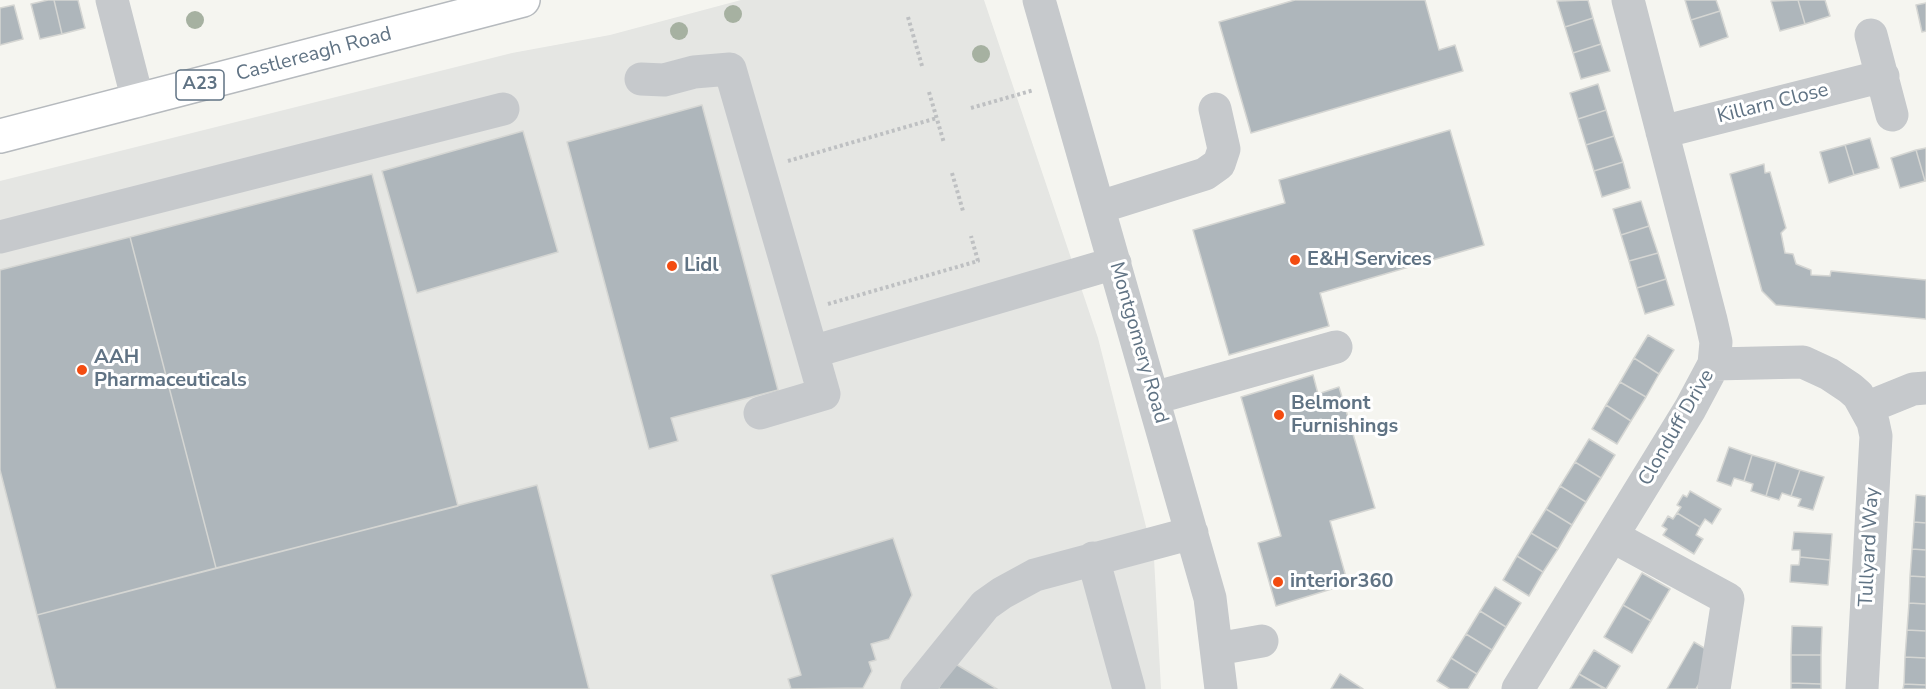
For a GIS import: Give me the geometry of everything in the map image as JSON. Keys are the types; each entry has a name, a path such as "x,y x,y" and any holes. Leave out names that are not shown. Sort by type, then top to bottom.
{"main road":[{"name":"Castlereagh Road","path":"0,136 523,0"}],"street":[{"path":"112,0 138,101"},
{"name":"Montgomery Road","path":"1039,0 1210,598 1221,689"},
{"name":"Clonduff Drive","path":"1518,689 1690,409 1714,364 1716,342 1711,320 1628,0"},
{"path":"1871,34 1892,115"},
{"path":"641,80 664,80 694,72 730,69 824,394 760,413"},
{"name":"Killarn Close","path":"1662,132 1883,76"},
{"path":"0,237 503,109"},
{"path":"1100,207 1205,174 1219,164 1224,149 1215,109"},
{"path":"812,352 1115,263"},
{"path":"1154,398 1336,347"},
{"path":"1714,364 1803,362 1829,374 1850,388 1866,408 1913,389 1926,388"},
{"name":"Tullyard Way","path":"1862,689 1876,436 1866,408"},
{"path":"917,689 985,605 1002,593 1035,575 1192,533"},
{"path":"1612,536 1728,599 1714,689"},
{"path":"1093,558 1129,689"},
{"path":"1217,649 1262,640"}],"path":[{"path":"908,18 921,66"},
{"path":"971,108 1063,81"},
{"path":"929,92 944,143"},
{"path":"787,162 937,118"},
{"path":"952,173 963,211"},
{"path":"825,295 828,304 978,261 971,236"}],"shaded area":[{"path":"741,0 984,0 1098,338 1154,558 1161,689 0,689 0,181 512,53 610,35"}],"building":[{"path":"54,0 62,34 40,39 31,4"},
{"path":"54,0 78,0 85,28 62,34"},
{"path":"1295,0 1425,0 1439,50 1455,45 1463,71 1251,133 1219,22"},
{"path":"1588,0 1593,18 1565,27 1557,1"},
{"path":"1685,0 1716,0 1720,11 1691,20"},
{"path":"1798,0 1825,0 1830,16 1805,24"},
{"path":"1798,0 1805,24 1780,31 1771,1"},
{"path":"1926,3 1926,31 1922,32 1916,5"},
{"path":"14,5 23,39 0,45 0,8"},
{"path":"1720,11 1728,37 1700,47 1691,20"},
{"path":"1593,18 1601,44 1573,53 1565,27"},
{"path":"1601,44 1610,71 1581,79 1573,53"},
{"path":"1598,84 1606,110 1578,119 1570,93"},
{"name":"Lidl","path":"702,105 778,390 671,418 678,441 649,449 567,142"},
{"path":"1606,110 1614,136 1586,145 1578,119"},
{"path":"1450,130 1484,245 1320,293 1329,326 1229,355 1193,230 1285,203 1279,180"},
{"path":"523,131 558,252 417,293 382,171"},
{"path":"1614,136 1623,162 1594,171 1586,145"},
{"path":"1870,138 1879,168 1854,175 1845,145"},
{"path":"1845,145 1854,175 1829,183 1820,152"},
{"path":"1926,148 1926,181 1925,181 1916,150"},
{"path":"1916,150 1925,181 1900,188 1891,158"},
{"path":"1623,162 1630,188 1602,197 1594,171"},
{"path":"1764,164 1765,173 1770,172 1786,228 1781,233 1785,253 1793,254 1796,264 1811,270 1811,275 1830,276 1831,271 1926,280 1926,319 1776,305 1762,291 1730,174"},
{"path":"372,174 458,506 216,568 130,237"},
{"path":"1641,201 1649,226 1621,235 1613,209"},
{"path":"1649,226 1658,253 1629,261 1621,235"},
{"name":"AAH Pharmaceuticals","path":"130,237 216,568 37,615 0,470 0,270"},
{"path":"1658,253 1666,279 1637,288 1629,261"},
{"path":"1666,279 1674,305 1645,314 1637,288"},
{"path":"1648,335 1674,350 1659,374 1634,358"},
{"path":"1634,358 1659,374 1646,397 1620,382"},
{"path":"1313,375 1318,394 1339,387 1375,508 1330,521 1348,584 1276,606 1258,543 1281,536 1241,397"},
{"path":"1620,382 1646,397 1631,421 1606,405"},
{"path":"1606,405 1631,421 1617,444 1592,429"},
{"path":"1589,439 1615,455 1601,478 1575,462"},
{"path":"1729,447 1752,455 1744,481 1734,478 1731,486 1717,481"},
{"path":"1752,455 1776,462 1766,496 1751,491 1753,484 1744,481"},
{"path":"1575,462 1601,478 1586,502 1560,486"},
{"path":"1776,462 1800,470 1791,496 1782,493 1779,500 1766,496"},
{"path":"1800,470 1824,477 1813,510 1798,506 1801,499 1791,496"},
{"path":"537,485 589,689 56,689 37,615"},
{"path":"1560,486 1586,502 1572,525 1546,509"},
{"path":"1690,491 1721,509 1712,524 1705,519 1700,527 1677,513 1681,507 1677,505 1683,495 1687,497"},
{"path":"1916,495 1926,496 1926,523 1914,522"},
{"path":"1546,509 1572,525 1558,549 1531,533"},
{"path":"1677,513 1700,527 1696,535 1703,539 1694,554 1663,535 1667,529 1662,526 1668,516 1673,519"},
{"path":"1914,522 1926,523 1926,550 1912,549"},
{"path":"1794,532 1832,534 1830,560 1800,557 1800,550 1792,550"},
{"path":"1531,533 1558,549 1543,572 1517,556"},
{"path":"893,538 912,595 889,639 871,644 876,660 869,662 872,671 863,688 791,689 788,679 801,675 771,575"},
{"path":"1912,549 1926,550 1926,577 1910,576"},
{"path":"1517,556 1543,572 1529,596 1503,580"},
{"path":"1800,557 1830,560 1828,585 1790,582 1791,565 1799,565"},
{"path":"1642,573 1670,589 1651,621 1623,605"},
{"path":"1910,576 1926,577 1926,604 1909,603"},
{"path":"1495,587 1521,603 1506,627 1480,611"},
{"path":"1909,603 1926,604 1926,631 1907,630"},
{"path":"1623,605 1651,621 1632,653 1604,637"},
{"path":"1480,611 1506,627 1492,650 1466,634"},
{"path":"1792,626 1822,627 1821,655 1791,655"},
{"path":"1907,630 1926,631 1926,658 1905,657"},
{"path":"1466,634 1492,650 1477,674 1451,658"},
{"path":"1694,642 1716,655 1696,689 1667,689"},
{"path":"1594,650 1620,666 1606,689 1579,674"},
{"path":"1791,655 1821,655 1821,684 1791,683"},
{"path":"1905,657 1926,658 1926,685 1904,684"},
{"path":"1451,658 1477,674 1468,689 1450,689 1437,681"},
{"path":"954,663 997,689 938,689"},
{"path":"1340,674 1363,689 1331,689"},
{"path":"1579,674 1604,689 1570,689"},
{"path":"1791,683 1821,684 1821,689 1791,689"},
{"path":"1904,684 1926,685 1926,689 1903,689"}],"place":[{"name":"E&H Services","path":"1295,260"},
{"name":"Lidl","path":"672,266"},
{"name":"AAH Pharmaceuticals","path":"82,370"},
{"name":"Belmont Furnishings","path":"1279,415"},
{"name":"interior360","path":"1278,582"}]}
